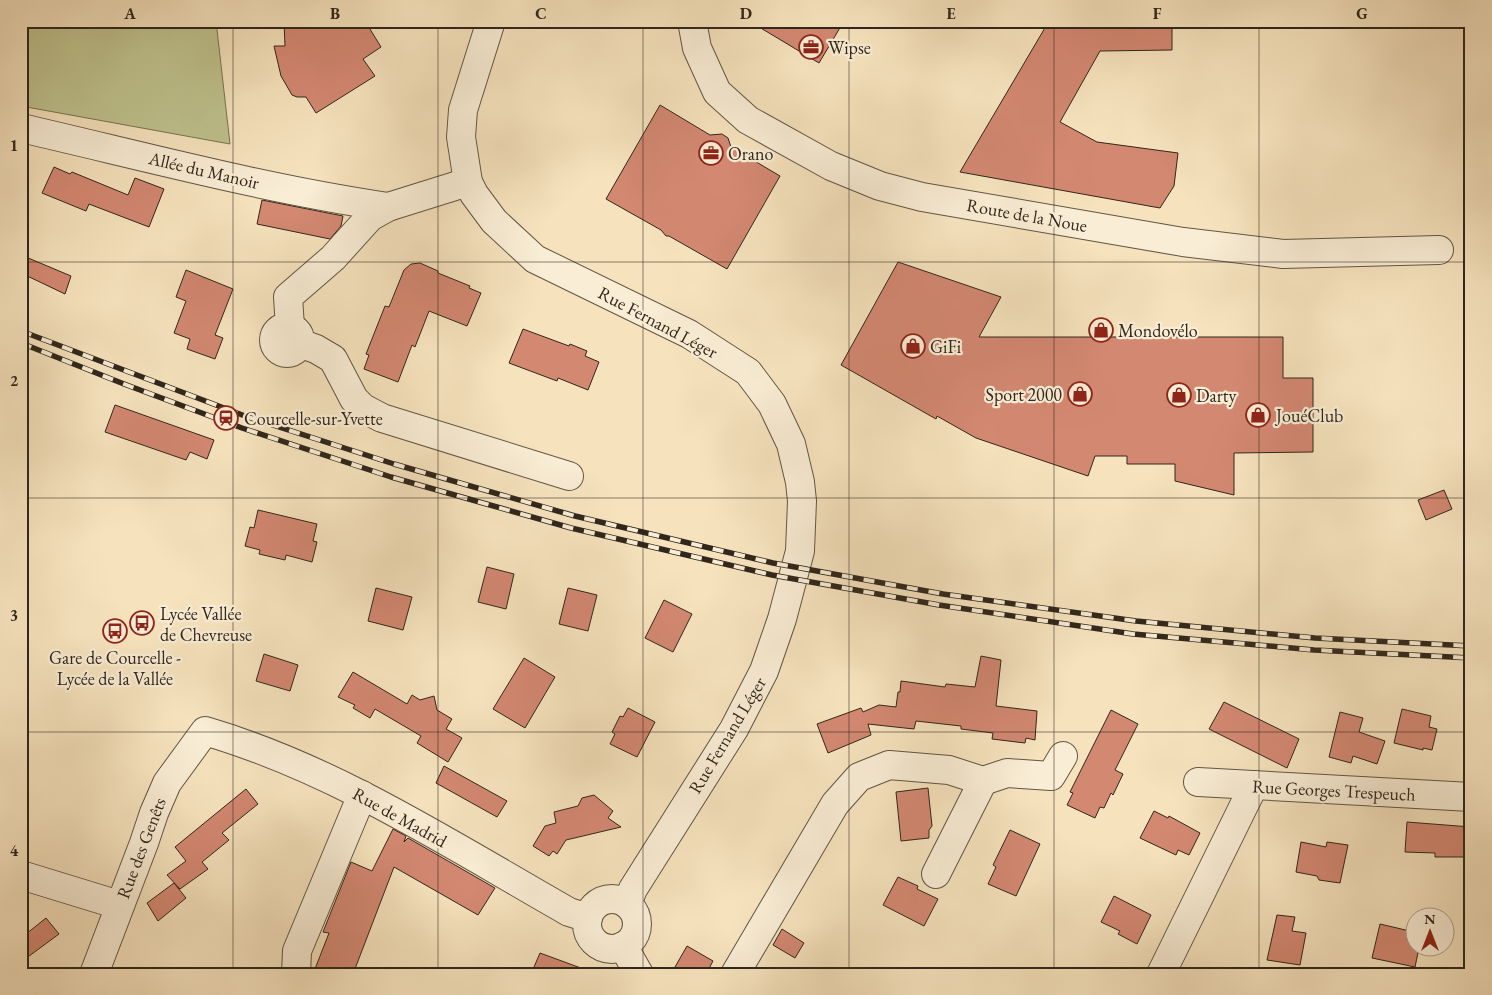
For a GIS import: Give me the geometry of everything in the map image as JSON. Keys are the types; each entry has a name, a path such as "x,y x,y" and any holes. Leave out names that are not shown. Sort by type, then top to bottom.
{"street":[{"name":"Rue Fernand Léger","path":"491,21 463,110 461,137 468,182 474,194 494,221 535,260 689,334 748,372 772,404 791,444 800,482 802,501 800,551 782,619 764,670 734,729 633,890 627,904"},
{"name":"Route de la Noue","path":"692,21 697,48 717,92 748,120 831,166 880,186 922,198 1183,242 1282,254 1440,250"},
{"name":"Allée du Manoir","path":"21,128 220,174 388,207"},
{"path":"468,182 388,207 370,217 333,258 288,297 295,335 333,359 354,399 363,408 382,418 569,476"},
{"name":"Rue de Madrid","path":"205,731 237,740 289,761 362,795 568,912 588,918"},
{"name":"Rue des Genêts","path":"94,974 167,783 205,731"},
{"path":"735,974 835,804 859,777 889,765 949,770 983,781 1007,773 1052,776 1063,756"},
{"path":"936,874 983,781"},
{"name":"Rue Georges Trespeuch","path":"1198,782 1471,797"},
{"path":"1162,974 1254,785"},
{"path":"296,974 297,951 362,795"},
{"path":"21,875 119,905"},
{"path":"612,899 620,900 627,904 635,914 637,929 634,936 623,946 615,949 600,945 589,934 588,918 597,904 604,900 612,899"},
{"path":"623,946 639,974"}],"green space":[{"path":"21,21 216,21 230,144 21,106"}],"building":[{"path":"284,21 365,21 381,47 363,59 375,76 316,113 306,97 292,95 281,76 274,46 285,46"},
{"name":"Wipse","path":"749,21 844,21 819,63"},
{"path":"1049,21 1172,21 1172,50 1100,51 1060,122 1097,142 1178,153 1174,186 1160,208 960,172"},
{"path":"660,105 710,135 722,134 728,138 731,147 780,176 727,269 666,236 661,230 606,199"},
{"path":"54,167 70,174 72,172 128,195 135,178 164,189 149,227 89,204 86,211 42,193"},
{"path":"262,200 343,216 341,226 330,239 257,224"},
{"path":"21,255 71,276 65,294 21,273"},
{"path":"898,262 1001,297 979,337 1283,337 1283,378 1313,378 1313,452 1234,453 1234,495 1175,481 1175,464 1127,464 1127,456 1095,456 1088,476 976,438 937,416 936,419 841,365"},
{"path":"420,263 481,293 467,326 429,311 415,347 412,345 398,382 364,369 369,355 366,354 385,306 389,307 404,270 411,264"},
{"path":"186,270 233,289 215,335 223,338 215,359 187,349 190,339 174,333 186,301 176,297"},
{"path":"523,329 587,351 585,356 599,362 588,390 558,378 557,381 509,363"},
{"path":"115,405 214,440 207,459 190,452 186,460 105,432"},
{"path":"1444,490 1452,509 1426,520 1418,500"},
{"path":"258,510 317,524 313,541 317,542 312,562 286,555 285,560 259,554 260,550 245,546 250,527 254,528"},
{"path":"487,567 514,574 506,609 478,602"},
{"path":"376,588 412,597 403,630 368,621"},
{"path":"568,588 597,595 588,631 559,624"},
{"path":"664,600 692,614 673,652 645,638"},
{"path":"264,654 298,665 290,691 256,681"},
{"path":"981,656 1001,660 996,706 1037,711 1035,740 1026,738 1025,743 992,739 993,733 961,729 961,726 916,721 914,729 868,724 871,735 828,753 817,724 861,708 863,712 879,705 896,707 901,681 945,687 946,684 975,687"},
{"path":"524,658 555,677 525,728 493,709"},
{"path":"353,672 407,704 412,695 420,700 434,696 437,710 452,719 446,729 462,738 448,762 417,743 421,736 375,709 370,718 353,708 355,705 338,697"},
{"path":"1224,702 1299,739 1287,768 1209,729"},
{"path":"628,708 655,722 637,757 610,744 615,734 612,732 620,716 623,717"},
{"path":"1402,709 1431,716 1429,727 1437,729 1432,750 1423,748 1423,750 1394,743"},
{"path":"1111,710 1138,724 1115,770 1123,774 1113,795 1111,793 1104,808 1100,807 1095,818 1067,805 1073,793 1070,792"},
{"path":"1340,712 1363,718 1359,732 1385,741 1377,764 1353,756 1351,763 1329,757"},
{"path":"444,766 507,801 497,817 436,783"},
{"path":"928,788 932,826 929,830 929,838 901,841 896,792"},
{"path":"246,789 258,804 222,833 229,840 202,862 208,869 180,889 167,875 186,861 175,847"},
{"path":"594,795 613,811 608,818 621,827 566,840 557,854 553,851 549,856 533,846 545,826 556,823 554,812 578,806 582,798"},
{"path":"1154,811 1168,818 1169,816 1200,833 1189,855 1178,850 1176,855 1140,838"},
{"path":"1407,822 1471,827 1471,857 1435,857 1435,853 1405,852"},
{"path":"393,829 406,836 404,842 408,838 495,888 478,915 394,867 353,974 313,974 329,933 323,932 351,862 372,871"},
{"path":"1010,830 1040,844 1016,896 988,884 996,867 993,865"},
{"path":"1301,842 1326,847 1327,842 1348,845 1340,883 1319,880 1317,876 1296,872"},
{"path":"898,877 918,886 917,889 938,899 924,926 883,905"},
{"path":"174,883 186,898 158,921 147,903"},
{"path":"1114,896 1151,915 1137,944 1118,934 1120,931 1101,922"},
{"path":"1277,915 1295,917 1292,931 1306,933 1300,965 1267,960"},
{"path":"46,918 59,934 21,962 21,938"},
{"path":"1380,924 1404,930 1404,958 1417,958 1415,967 1372,958"},
{"path":"782,929 804,943 795,958 773,945"},
{"path":"687,946 713,961 706,974 671,974"},
{"path":"540,953 589,971 589,974 531,974"}],"railway":[{"path":"21,331 245,416 394,464 575,516 773,563 943,594 1136,621 1315,638 1471,646"},
{"path":"21,343 242,428 391,477 571,528 772,575 939,605 1133,634 1314,650 1471,658"}],"place":[{"name":"Wipse","path":"811,47"},
{"name":"Orano","path":"711,153"},
{"name":"Mondovélo","path":"1101,330"},
{"name":"GiFi","path":"913,346"},
{"name":"Sport 2000","path":"1080,394"},
{"name":"Darty","path":"1179,395"},
{"name":"JouéClub","path":"1258,415"},
{"name":"Courcelle-sur-Yvette","path":"226,418"},
{"name":"Lycée Vallée de Chevreuse","path":"142,623"},
{"name":"Gare de Courcelle - Lycée de la Vallée","path":"115,631"}]}
